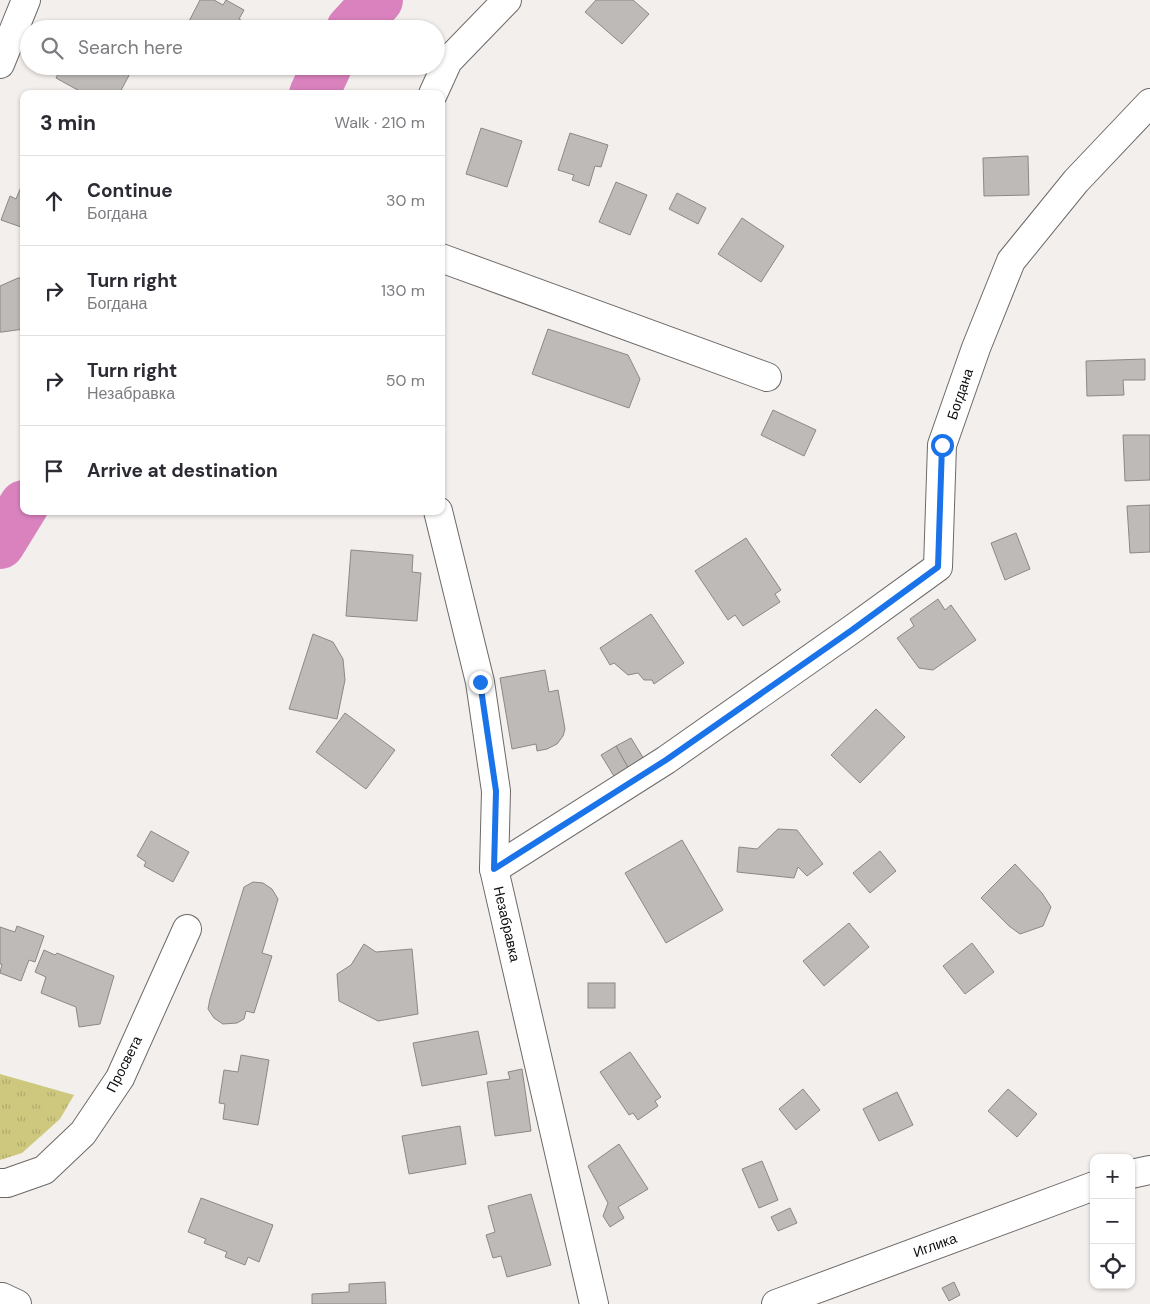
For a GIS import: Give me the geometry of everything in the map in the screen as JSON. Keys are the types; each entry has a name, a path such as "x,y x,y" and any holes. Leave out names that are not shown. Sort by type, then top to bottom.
{"street":[{"path":"0,64 26,0"},
{"path":"445,68 448,61 507,0"},
{"path":"435,90 442,75"},
{"name":"Богдана","path":"494,869 666,760 852,630 938,567 942,445 976,348 1012,261 1076,181 1150,103"},
{"path":"445,259 767,377"},
{"name":"Незабравка","path":"439,515 480,682 496,791 494,869 594,1304"},
{"name":"Просвета","path":"0,1183 44,1170 83,1133 120,1078 187,929"},
{"path":"1135,1173 1150,1170"},
{"name":"Иглика","path":"776,1304 1090,1187"}],"green space":[{"path":"0,1074 74,1095 60,1119 22,1153 0,1160"}],"building":[{"path":"200,0 214,0 223,5 226,0 244,10 239,19 241,20 190,20"},
{"path":"596,0 633,0 649,14 622,44 585,12"},
{"path":"58,75 129,75 121,90 78,90 56,78"},
{"path":"481,128 522,141 507,187 466,174"},
{"path":"570,133 608,145 601,167 595,166 589,186 572,180 574,175 558,170"},
{"path":"1028,156 1029,195 984,196 983,158"},
{"path":"616,182 647,195 630,235 599,222"},
{"path":"20,190 20,227 1,220 10,196 16,199"},
{"path":"677,193 706,208 698,224 669,209"},
{"path":"742,218 784,246 761,282 718,254"},
{"path":"20,278 20,330 0,332 0,286"},
{"path":"548,329 628,355 640,379 629,408 532,374"},
{"path":"1145,359 1145,380 1123,380 1124,395 1087,396 1086,361"},
{"path":"773,410 816,430 804,456 761,435"},
{"path":"1123,435 1150,435 1150,480 1125,481"},
{"path":"1150,505 1150,552 1130,553 1127,506"},
{"path":"1016,533 1030,569 1005,580 991,543"},
{"path":"746,538 781,590 775,594 780,602 743,626 735,615 728,620 695,571"},
{"path":"351,550 413,555 412,572 421,573 417,621 346,616"},
{"path":"938,599 945,610 951,605 976,640 933,670 919,668 897,638 914,626 910,619"},
{"path":"651,614 684,663 654,684 652,680 644,680 638,673 628,675 614,663 610,665 600,648"},
{"path":"313,634 333,642 343,659 345,680 337,719 289,709"},
{"path":"545,670 549,692 558,690 565,729 563,736 557,744 547,749 537,751 536,744 512,749 500,678"},
{"path":"876,709 905,737 860,783 831,755"},
{"path":"345,713 395,750 366,789 316,752"},
{"path":"631,738 647,764 631,773 616,746"},
{"path":"616,746 631,773 617,781 601,755"},
{"path":"778,829 797,830 823,864 807,876 798,867 794,878 737,872 739,847 757,849"},
{"path":"151,831 189,852 173,882 144,866 146,862 137,856"},
{"path":"682,840 723,910 666,943 625,873"},
{"path":"880,851 896,871 870,893 853,873"},
{"path":"1015,864 1042,893 1051,907 1043,926 1020,934 1009,926 981,898"},
{"path":"253,882 263,883 272,889 278,899 262,953 272,956 254,1013 246,1011 244,1019 237,1023 223,1024 214,1018 208,1009 210,999 244,887"},
{"path":"849,923 869,947 824,986 803,961"},
{"path":"17,926 44,936 35,962 29,960 21,981 0,973 2,964 0,964 0,927 15,932"},
{"path":"972,943 994,972 965,994 943,966"},
{"path":"364,944 376,952 412,949 418,1014 378,1021 339,1001 337,974 351,965"},
{"path":"44,950 55,955 57,953 114,976 100,1024 79,1027 76,1007 41,993 46,977 35,972"},
{"path":"588,983 615,983 615,1008 588,1008"},
{"path":"478,1031 487,1074 422,1086 413,1043"},
{"path":"630,1052 661,1097 655,1101 658,1106 638,1120 633,1113 629,1115 600,1072"},
{"path":"241,1055 269,1060 258,1125 223,1119 225,1104 219,1103 224,1070 238,1072"},
{"path":"522,1069 531,1131 495,1136 487,1082 510,1079 508,1072"},
{"path":"803,1089 820,1110 796,1130 779,1109"},
{"path":"1008,1089 1037,1114 1017,1137 988,1111"},
{"path":"897,1092 913,1125 879,1141 863,1109"},
{"path":"460,1126 466,1164 409,1174 402,1136"},
{"path":"619,1144 648,1189 618,1207 624,1218 610,1227 603,1216 608,1203 588,1166"},
{"path":"762,1161 778,1200 759,1208 742,1169"},
{"path":"531,1194 551,1265 507,1277 501,1256 493,1258 486,1235 495,1232 488,1206"},
{"path":"201,1198 273,1225 259,1262 248,1257 245,1265 225,1257 227,1252 204,1243 206,1239 188,1232"},
{"path":"790,1208 797,1223 778,1231 771,1217"},
{"path":"385,1282 386,1304 312,1304 312,1294 349,1292 349,1284"},
{"path":"954,1282 960,1295 949,1301 942,1288"}],"waterway":[{"path":"359,20 378,0"},
{"path":"316,90 323,75"},
{"path":"0,544 20,512"}],"route":[{"path":"480,682 496,791 494,869 666,760 852,630 938,567 942,445"}]}
